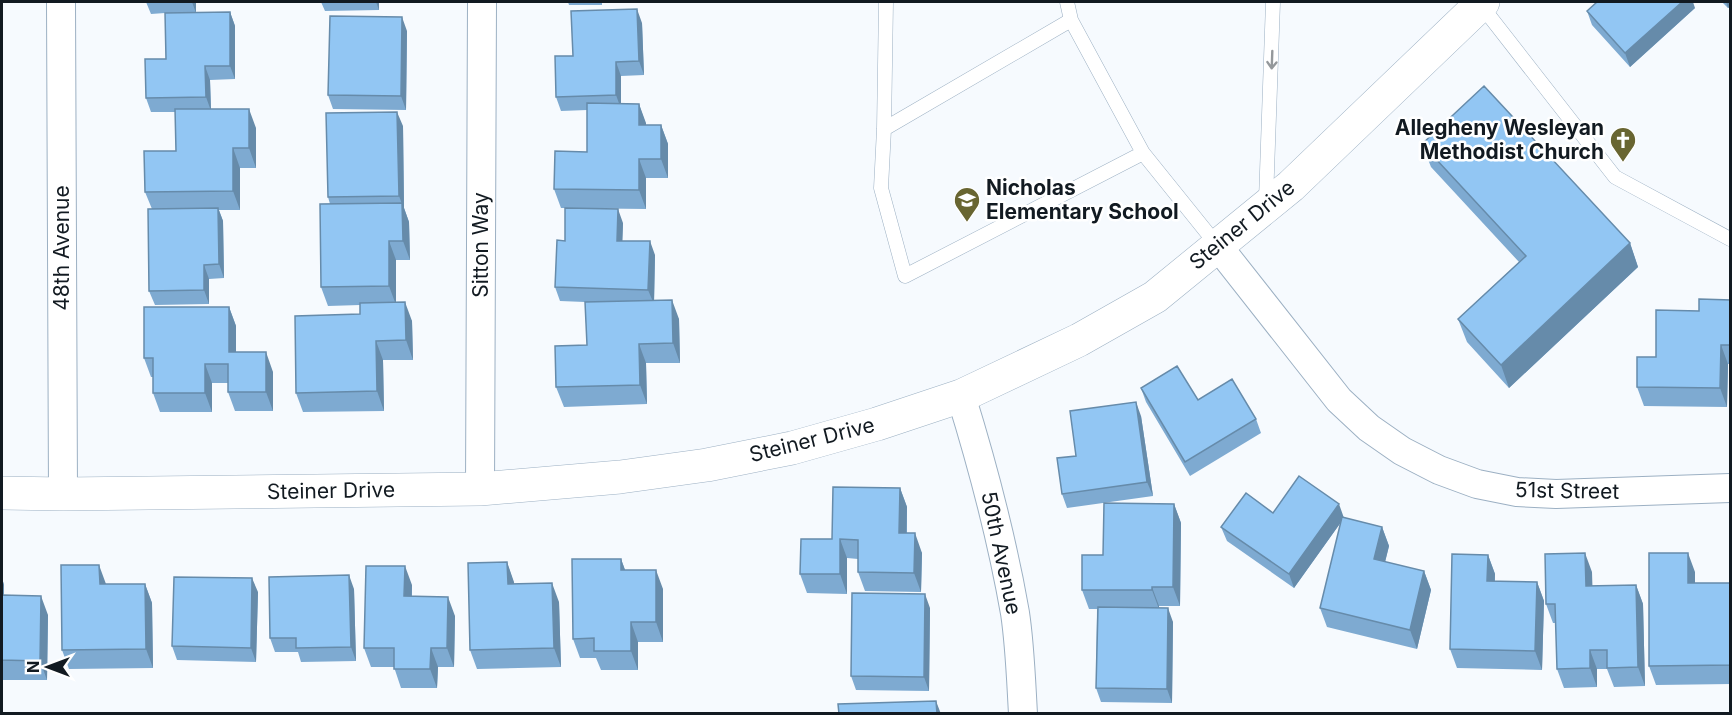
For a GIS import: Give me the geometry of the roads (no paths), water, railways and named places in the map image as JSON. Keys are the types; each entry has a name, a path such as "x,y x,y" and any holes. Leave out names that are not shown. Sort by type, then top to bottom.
{"street":[{"name":"48th Avenue","path":"61,2 63,494"},
{"name":"Sitton Way","path":"480,489 482,2"},
{"name":"Steiner Drive","path":"2,493 480,489 620,477 707,465 803,445 877,424 961,396 1078,340 1155,297 1291,186 1481,3"},
{"name":"51st Street","path":"1217,245 1340,400 1369,428 1402,451 1439,470 1477,484 1517,492 1556,494 1731,488"},
{"name":"50th Avenue","path":"961,396 980,458 1015,615 1023,714"}],"lane":[{"path":"886,2 881,188 905,276 1143,153"},
{"path":"1067,2 1071,20 1143,153 1217,245"},
{"path":"1266,207 1273,2"},
{"path":"1481,3 1615,177 1731,239"},
{"path":"884,129 1071,20"}],"place":[{"name":"Allegheny Wesleyan Methodist Church","path":"1623,163"},
{"name":"Nicholas Elementary School","path":"967,223"}]}
